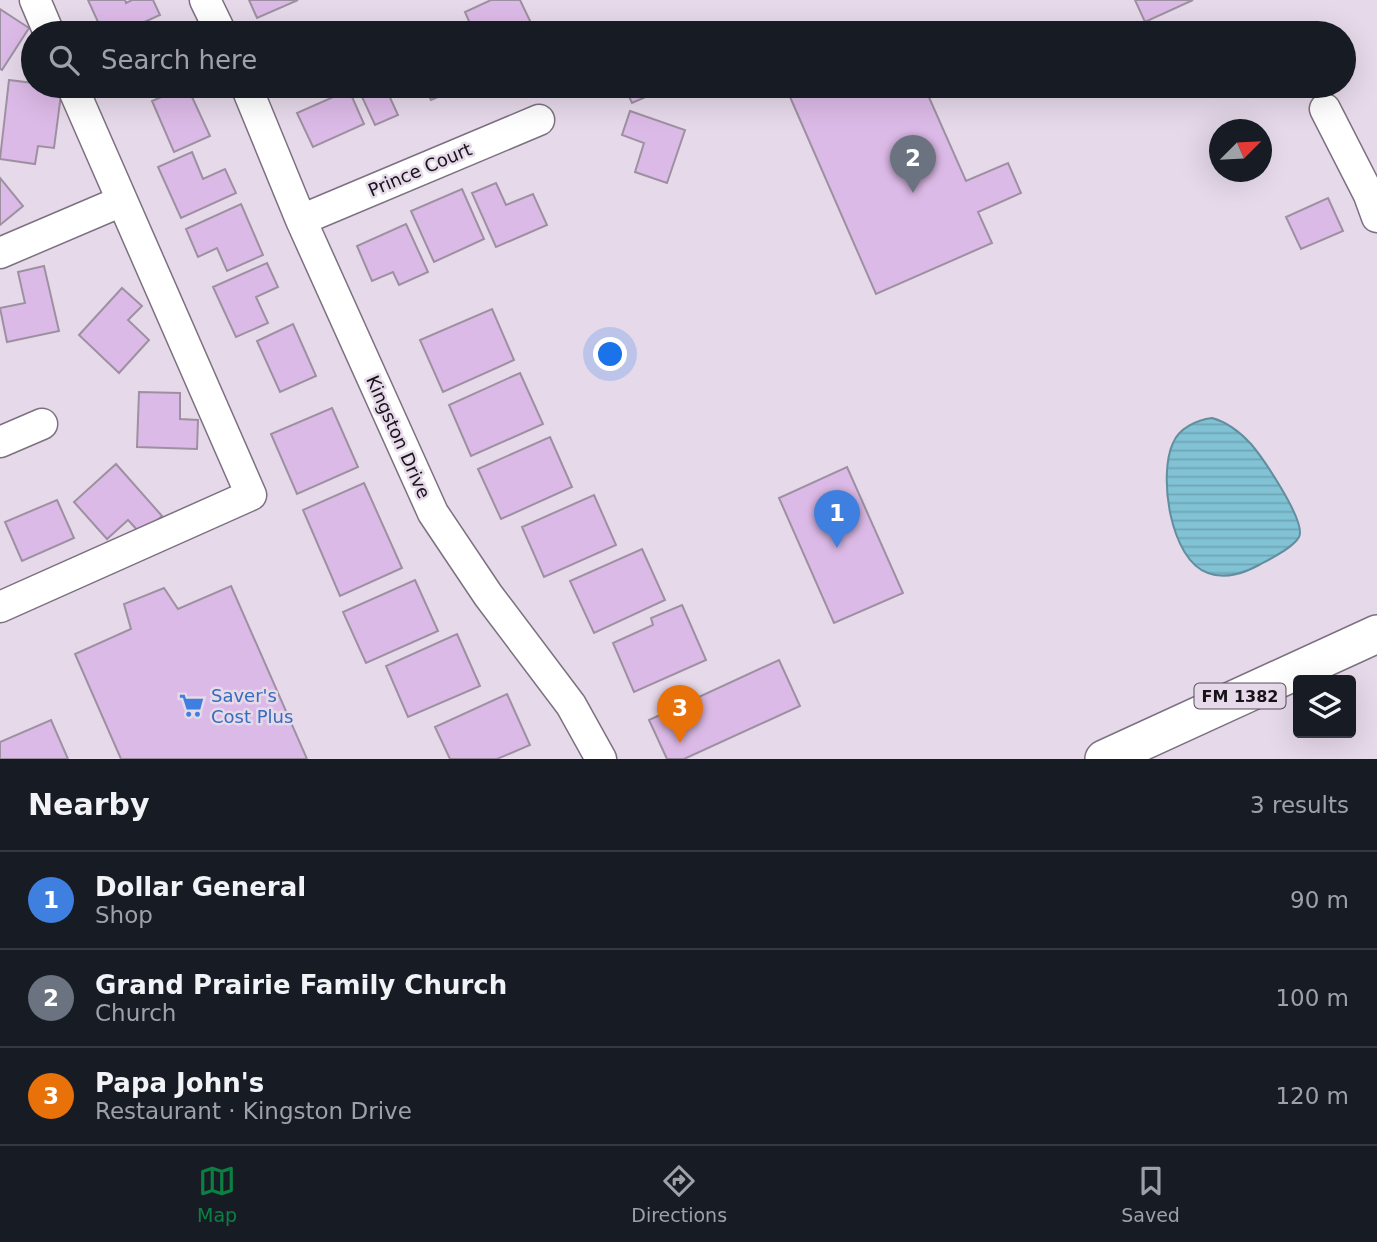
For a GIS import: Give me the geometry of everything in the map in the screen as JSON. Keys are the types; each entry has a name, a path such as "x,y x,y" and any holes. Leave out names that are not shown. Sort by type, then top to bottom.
{"main road":[{"name":"FM 1382","path":"1104,759 1377,634"}],"street":[{"path":"35,0 45,21"},
{"path":"205,0 215,21"},
{"path":"0,607 251,495 77,98"},
{"name":"Kingston Drive","path":"251,98 300,220 433,513 488,595 571,705 601,759"},
{"path":"1325,109 1369,195 1377,217"},
{"name":"Prince Court","path":"300,220 540,120"},
{"path":"0,253 122,201"},
{"path":"0,442 42,424"}],"water":[{"path":"1212,418 1233,428 1251,444 1282,490 1300,529 1296,541 1281,553 1247,571 1228,576 1208,573 1195,565 1184,552 1176,535 1167,495 1169,457 1173,443 1189,426"}],"building":[{"path":"88,0 125,0 126,3 132,0 153,0 160,15 147,21 98,21"},
{"path":"249,0 298,0 257,18"},
{"path":"491,0 520,0 530,21 469,21 465,12"},
{"path":"1135,0 1193,0 1147,21 1145,21"},
{"path":"0,9 21,23 21,40 2,70"},
{"path":"9,80 21,82 21,98 61,98 54,148 38,146 35,164 0,159"},
{"path":"159,98 193,98 210,136 174,152 152,101"},
{"path":"331,98 353,98 364,124 313,147 297,113"},
{"path":"363,98 390,98 398,115 375,125"},
{"path":"630,98 643,98 632,103"},
{"path":"790,98 929,98 966,181 1008,163 1021,193 978,212 992,243 876,294"},
{"path":"630,111 685,130 667,183 635,172 644,143 622,135"},
{"path":"192,152 203,179 225,169 236,193 181,218 158,167"},
{"path":"0,178 23,206 0,225"},
{"path":"496,183 506,205 533,194 547,225 496,247 472,193"},
{"path":"462,189 484,239 434,262 411,211"},
{"path":"1328,198 1343,231 1301,249 1286,217"},
{"path":"241,204 263,255 227,271 217,248 198,257 186,229"},
{"path":"406,224 428,272 399,285 393,272 372,281 357,246"},
{"path":"267,263 278,287 256,297 268,323 236,337 213,287"},
{"path":"44,266 59,331 7,342 0,308 25,303 18,272"},
{"path":"122,288 142,306 128,320 149,340 119,373 79,335"},
{"path":"492,309 514,360 443,392 420,340"},
{"path":"293,324 316,376 280,392 257,341"},
{"path":"520,373 543,424 471,456 449,405"},
{"path":"139,392 180,393 180,419 198,420 197,449 137,447"},
{"path":"332,408 358,467 297,494 271,434"},
{"path":"550,437 572,487 501,519 478,469"},
{"path":"116,464 162,516 141,534 128,520 107,539 74,502"},
{"path":"847,467 903,593 834,623 779,498"},
{"path":"364,483 402,568 340,596 303,510"},
{"path":"594,495 616,545 544,577 522,527"},
{"path":"57,500 74,538 22,561 5,522"},
{"path":"642,549 665,600 594,633 570,581"},
{"path":"415,580 438,631 366,663 343,612"},
{"name":"Saver's Cost Plus","path":"231,586 307,759 121,759 75,654 131,629 124,604 164,588 178,609"},
{"path":"682,605 706,660 634,692 613,643 653,625 651,618"},
{"path":"457,634 480,686 408,717 386,666"},
{"path":"779,660 800,706 684,759 667,759 649,720"},
{"path":"507,694 530,745 497,759 450,759 435,727"},
{"path":"51,720 68,759 0,759 0,742"}],"place":[{"name":"Grand Prairie Family Church","path":"913,193"},
{"name":"Dollar General","path":"837,548"},
{"name":"Saver's Cost Plus","path":"191,706"},
{"name":"Papa John's","path":"680,743"}]}
